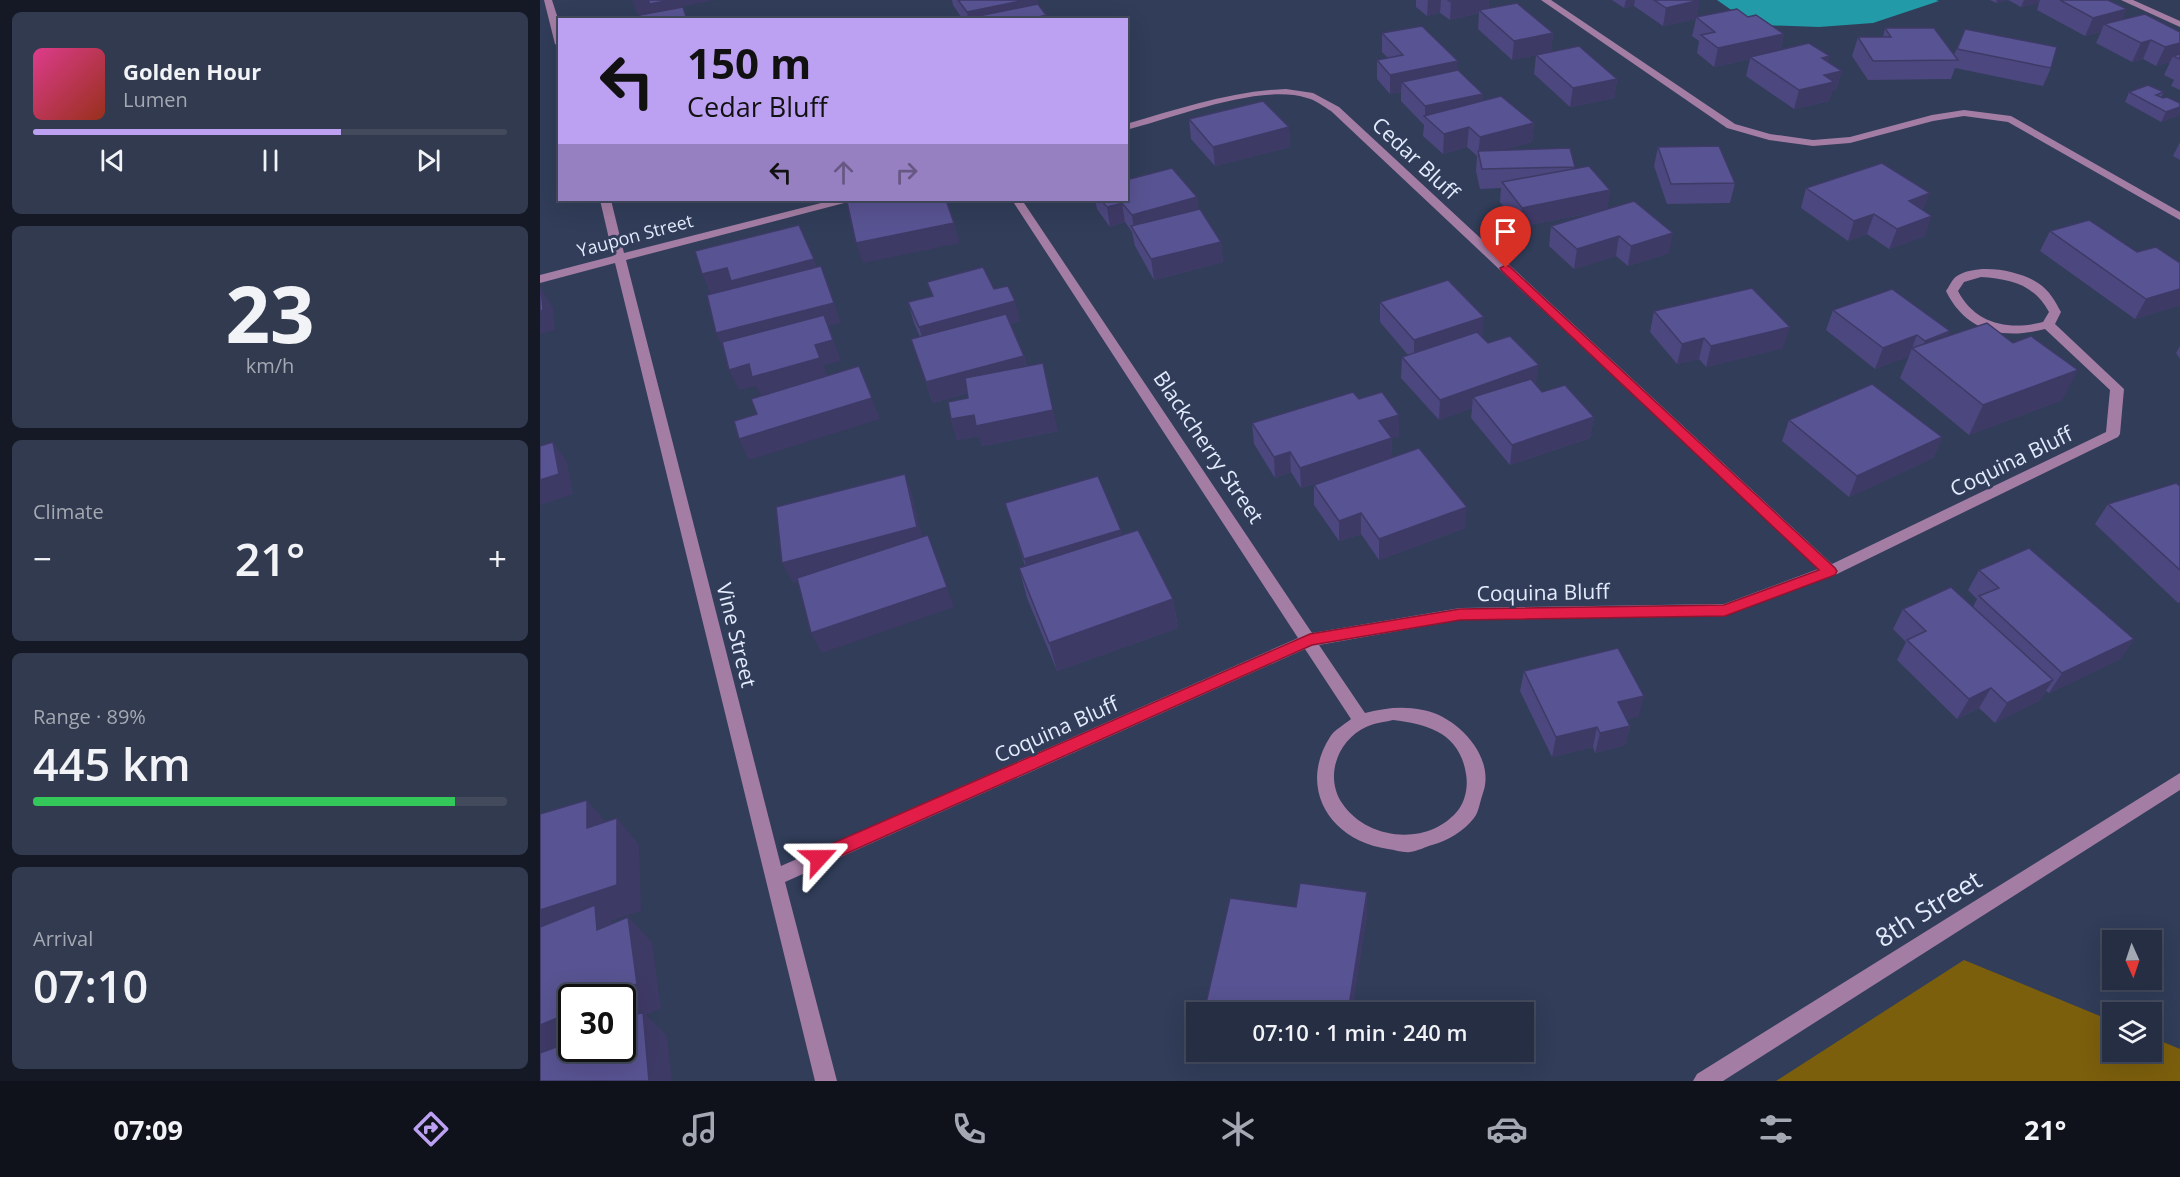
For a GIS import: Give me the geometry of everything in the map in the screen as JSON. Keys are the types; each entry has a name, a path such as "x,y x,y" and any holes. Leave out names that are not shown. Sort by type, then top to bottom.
{"street":[{"path":"548,0 558,37"},
{"path":"1545,0 1731,126 1769,137 1813,143 1850,140 1932,118 1964,113 2011,119 2180,217"},
{"path":"2125,0 2180,24"},
{"name":"Cedar Bluff","path":"1128,126 1239,98 1279,91 1309,95 1335,109 1830,571"},
{"name":"Vine Street","path":"605,201 826,1081"},
{"name":"Yaupon Street","path":"540,279 840,201"},
{"name":"Blackcherry Street","path":"1018,201 1310,640 1361,721"},
{"path":"1980,273 2006,275 2030,283 2049,297 2055,312 2048,325 2028,331 2001,329 1975,320 1957,306 1952,291 1960,279 1980,273"},
{"name":"Coquina Bluff","path":"776,877 1310,640 1460,614 1725,610 1830,571 2113,434 2117,389 2048,325"},
{"path":"1393,713 1425,717 1454,732 1472,756 1477,785 1467,813 1442,834 1409,844 1374,839 1344,822 1327,796 1325,766 1337,740 1361,721 1393,713"},
{"name":"8th Street","path":"1704,1081 2180,781"}],"shaded area":[{"path":"1717,0 1939,1 1873,23 1819,27 1762,25 1740,16"},
{"path":"1964,960 2102,1017 2102,1062 2162,1062 2162,1042 2180,1049 2180,1081 1776,1081"}],"building":[{"path":"648,0 670,0 650,4"},
{"path":"958,0 1025,0 967,12"},
{"path":"1654,0 1700,0 1666,8"},
{"path":"2060,0 2108,0 2127,9 2093,18"},
{"path":"1517,3 1553,33 1514,41 1479,10"},
{"path":"1038,4 1046,15 1035,18 969,18"},
{"path":"683,7 686,18 641,18 640,15"},
{"path":"1737,9 1748,17 1756,15 1784,34 1718,48 1701,35 1715,32 1696,17"},
{"path":"2145,14 2180,32 2180,43 2165,47 2151,40 2141,43 2104,24"},
{"path":"1422,26 1458,61 1390,75 1377,60 1403,55 1382,33"},
{"path":"1885,28 1934,28 1958,60 1873,61 1858,37 1891,37"},
{"path":"1965,29 2057,47 2051,68 1957,49"},
{"path":"1809,43 1830,56 1822,58 1842,71 1824,75 1834,82 1799,90 1750,57"},
{"path":"1579,46 1617,79 1573,88 1536,55"},
{"path":"1458,70 1483,94 1425,106 1402,82"},
{"path":"2148,85 2164,92 2156,95 2180,103 2180,107 2166,112 2129,92"},
{"path":"1501,96 1534,123 1480,137 1469,127 1444,134 1424,116"},
{"path":"1263,101 1289,127 1213,147 1189,119"},
{"path":"1719,146 1735,183 1671,184 1658,147"},
{"path":"1570,148 1575,167 1482,169 1478,151"},
{"path":"1882,163 1930,193 1909,201 1932,216 1897,229 1874,214 1854,221 1806,188"},
{"path":"1589,166 1610,190 1522,208 1502,182"},
{"path":"1172,168 1197,197 1132,215 1122,203 1107,207 1102,201 1128,201 1128,179"},
{"path":"946,201 954,223 856,243 847,202"},
{"path":"1634,201 1673,233 1631,246 1619,236 1577,249 1551,226"},
{"path":"1200,209 1221,242 1151,259 1131,226"},
{"path":"2089,220 2137,252 2156,247 2180,263 2180,289 2146,299 2050,231"},
{"path":"799,225 814,259 731,281 727,268 702,274 695,251"},
{"path":"821,266 834,303 716,333 707,295"},
{"path":"983,267 994,289 1008,286 1015,301 919,327 908,302 933,296 927,282"},
{"path":"1448,280 1484,317 1414,340 1380,302"},
{"path":"540,288 543,310 540,311"},
{"path":"1752,288 1790,327 1711,346 1704,338 1682,344 1654,311"},
{"path":"1892,289 1950,331 1925,341 1917,335 1883,348 1833,310"},
{"path":"1006,314 1024,356 926,382 911,339"},
{"path":"824,315 833,340 815,345 820,358 752,377 749,364 729,370 722,342"},
{"path":"1987,323 2013,343 2031,336 2078,370 1983,405 1912,348"},
{"path":"1477,332 1488,343 1510,336 1539,365 1440,400 1402,357"},
{"path":"1043,363 1053,410 976,426 974,415 951,419 948,402 968,398 965,378"},
{"path":"859,366 872,398 739,439 734,421 757,414 751,399"},
{"path":"1531,379 1542,392 1565,385 1594,417 1512,445 1473,397"},
{"path":"1872,384 1942,437 1857,476 1789,420"},
{"path":"1353,392 1359,399 1382,392 1399,415 1379,421 1392,438 1300,468 1290,452 1274,457 1252,423"},
{"path":"553,442 559,474 540,480 540,446"},
{"path":"1419,448 1467,507 1379,539 1361,513 1339,521 1314,485"},
{"path":"905,474 917,527 782,563 776,507"},
{"path":"1098,476 1121,530 1024,559 1005,503"},
{"path":"2176,483 2180,486 2180,570 2108,504"},
{"path":"1138,530 1173,599 1049,643 1019,568"},
{"path":"928,535 947,587 811,633 797,578"},
{"path":"2029,548 2134,639 2062,673 1979,596 1999,588 1979,570"},
{"path":"1951,587 2053,680 2007,703 1991,688 1969,699 1907,640 1926,631 1903,609"},
{"path":"1618,648 1644,696 1618,702 1630,726 1600,733 1597,727 1556,737 1524,671"},
{"path":"587,800 587,828 617,818 617,885 540,910 540,814"},
{"path":"1300,883 1367,892 1350,1002 1206,1002 1230,898 1296,907"},
{"path":"595,905 597,930 628,917 637,984 558,984 558,1018 540,1025 540,927"},
{"path":"643,1012 649,1081 540,1081 540,1053 558,1046 558,1062 636,1062 636,1015"}],"route":[{"path":"819,858 1310,640 1460,614 1725,610 1830,571 1506,268"}]}
